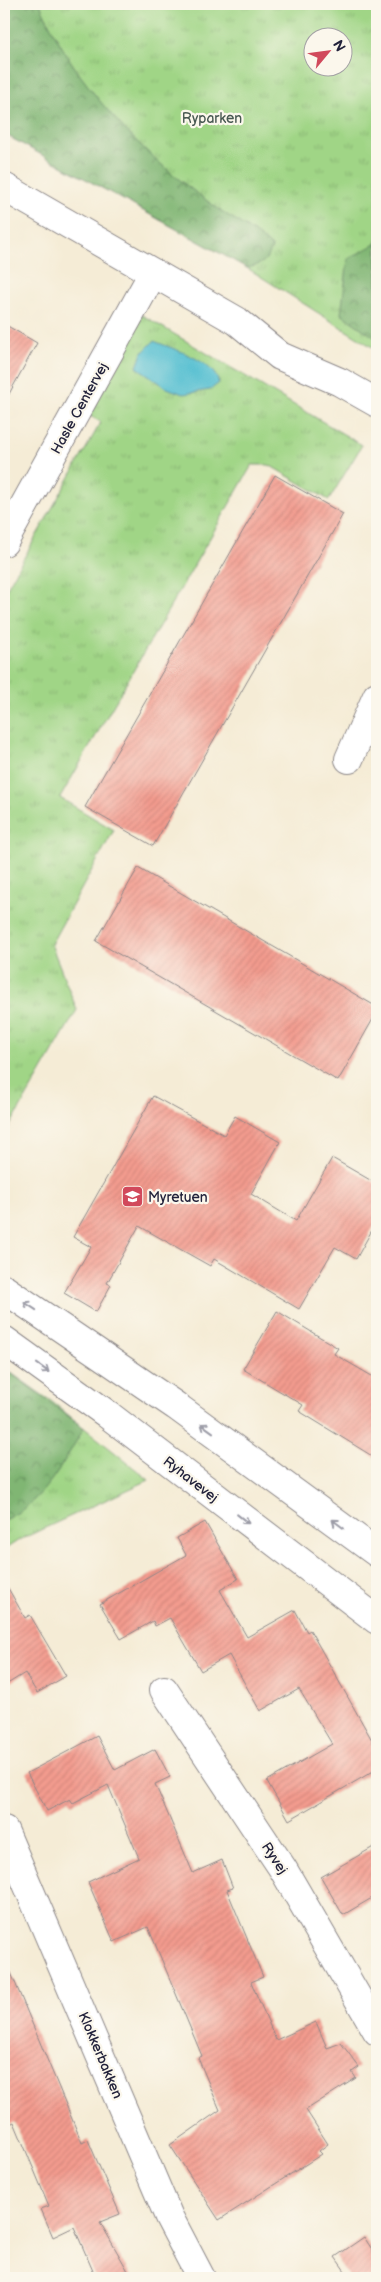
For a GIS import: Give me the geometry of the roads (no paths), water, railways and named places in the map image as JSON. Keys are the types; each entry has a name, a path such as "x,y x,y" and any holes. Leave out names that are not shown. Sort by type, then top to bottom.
{"street":[{"path":"4,187 237,321 280,356 340,382 377,403"},
{"name":"Hasle Centervej","path":"4,542 153,273"},
{"path":"349,759 377,696"},
{"path":"4,1289 176,1406 377,1553"},
{"name":"Ryhavevej","path":"4,1340 107,1414 377,1620"},
{"name":"Ryvej","path":"164,1690 283,1870 377,2031"},
{"name":"Klokkerbakken","path":"4,1830 169,2217 201,2278"}],"water":[{"path":"154,341 192,356 209,368 219,383 210,390 183,394 167,388 137,367 142,353"}],"place":[{"name":"Myretuen","path":"132,1197"}],"park label":[{"name":"Ryparken","path":"212,118"}]}
